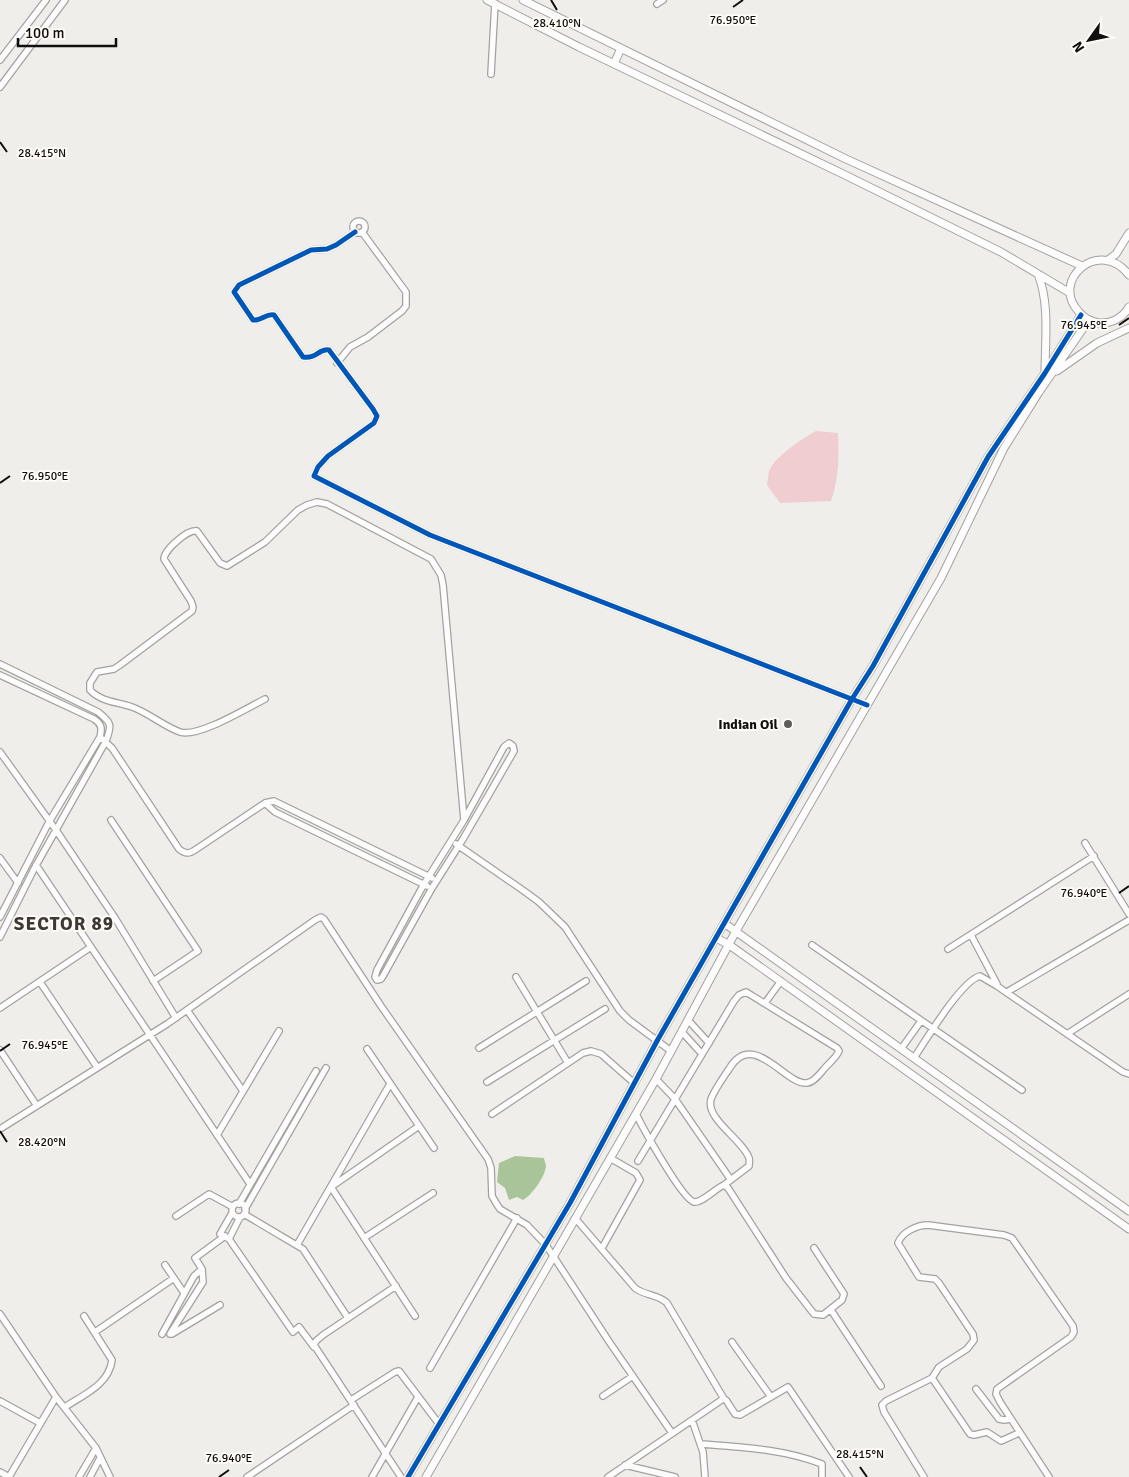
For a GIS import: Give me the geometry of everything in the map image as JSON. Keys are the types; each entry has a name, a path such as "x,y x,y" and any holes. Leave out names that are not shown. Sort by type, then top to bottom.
{"street":[{"path":"0,60 46,0"},
{"path":"0,87 65,0"},
{"path":"523,0 846,159 1082,266"},
{"path":"657,4 663,0"},
{"path":"491,74 491,2 614,64 1001,252 1070,293"},
{"path":"614,64 621,48"},
{"path":"355,232 352,227 357,221 364,224 362,232"},
{"path":"362,232 355,232 327,249 311,250 296,256 239,285 234,292 254,320 270,314 274,315 303,357 311,358 328,349 374,409 378,418 322,462 314,476 430,535 630,612 866,707"},
{"path":"337,363 350,347 368,337 406,306 406,292 362,232"},
{"path":"1108,260 1116,254 1129,233"},
{"path":"1129,275 1124,268 1108,260 1090,262 1082,266 1073,278 1070,293 1074,305 1081,315 1089,320 1101,323 1125,317 1129,307"},
{"path":"1038,274 1044,288 1046,304 1048,374"},
{"path":"426,1477 636,1114 728,944 941,578 1004,448 1081,315"},
{"path":"408,1477 546,1245 656,1041 851,701 873,666 988,457 1089,320"},
{"path":"1048,374 1097,343 1129,328"},
{"path":"265,699 214,725 189,734 180,732 132,707 110,702 90,690 90,683 97,672 120,665 192,612 191,601 164,559 166,551 189,532 197,531 220,563 227,566 265,542 298,510 317,502 327,504 431,559 441,575 443,585 464,820"},
{"path":"0,664 98,712 109,721 110,730 106,741 36,865 0,937"},
{"path":"0,675 94,719 101,726 102,730 100,737 49,822 0,917"},
{"path":"101,726 109,721"},
{"path":"100,737 106,741 179,849 184,853 190,853 195,850 264,803 274,801 437,880"},
{"path":"508,743 512,745 514,751 432,888 383,976 377,980 375,978 376,970 424,884 451,841 504,746 508,743"},
{"path":"0,752 56,830 115,918 176,1018"},
{"path":"264,803 275,812 432,888"},
{"path":"111,820 198,951 154,981"},
{"path":"451,841 524,890 558,921 576,944 620,1011 671,1051"},
{"path":"1085,843 1129,914"},
{"path":"948,949 1094,856"},
{"path":"0,858 18,883"},
{"path":"36,865 250,1184"},
{"path":"0,1129 176,1018 318,918 324,919 381,1006 488,1159 491,1168 492,1196 500,1209 527,1225 546,1245 672,1433"},
{"path":"1007,992 1129,920"},
{"path":"724,923 1129,1211"},
{"path":"971,934 998,986"},
{"path":"716,938 728,944 781,981 1129,1230"},
{"path":"812,945 1022,1090"},
{"path":"0,1008 91,947"},
{"path":"914,1058 961,990 974,978 980,976 985,977 1123,1072 1129,1074"},
{"path":"516,977 568,1063"},
{"path":"479,1048 586,981"},
{"path":"765,1003 781,981"},
{"path":"40,982 96,1067"},
{"path":"636,1114 650,1139 683,1192 692,1202 698,1202 749,1166 749,1158 722,1123 713,1115 711,1109 711,1100 732,1063 744,1055 762,1057 793,1078 803,1083 809,1083 839,1053 837,1048 765,1003 746,992 739,995 708,1043 702,1054 650,1139 638,1160"},
{"path":"1067,1034 1129,994"},
{"path":"487,1082 605,1009"},
{"path":"187,1010 243,1091"},
{"path":"688,1020 708,1043"},
{"path":"902,1049 921,1020"},
{"path":"217,1135 279,1031"},
{"path":"682,1032 702,1054"},
{"path":"367,1049 434,1148"},
{"path":"0,1050 37,1106"},
{"path":"492,1114 583,1053 591,1051 601,1054 634,1083"},
{"path":"220,1305 170,1334 203,1282 202,1269 195,1258 227,1238 326,1068"},
{"path":"316,1071 239,1204 232,1210 220,1234 227,1238 293,1332 299,1327 317,1351 401,1477"},
{"path":"656,1078 675,1099 731,1180"},
{"path":"297,1245 390,1084"},
{"path":"331,1187 419,1126"},
{"path":"602,1248 640,1182 636,1173 610,1158"},
{"path":"724,1185 732,1194 794,1290 814,1314 823,1316 842,1300 844,1294 814,1248"},
{"path":"331,1187 415,1316"},
{"path":"364,1238 433,1193"},
{"path":"176,1216 209,1194 232,1210 235,1216 243,1213"},
{"path":"239,1204 243,1205 243,1213"},
{"path":"243,1213 303,1249 348,1318"},
{"path":"430,1368 517,1218"},
{"path":"576,1218 640,1292 657,1296 667,1303 724,1399 738,1415 788,1387 849,1477"},
{"path":"924,1477 882,1408 882,1405 886,1400 932,1378 939,1367 971,1345 974,1340 973,1334 940,1282 935,1278 923,1278 915,1273 900,1247 899,1240 902,1236 922,1225 1004,1235 1012,1238 1072,1326 1074,1332 1070,1337 997,1389 996,1394 1019,1433 1049,1477"},
{"path":"165,1265 184,1293"},
{"path":"162,1334 194,1276 202,1269"},
{"path":"95,1332 174,1278"},
{"path":"317,1351 314,1345 316,1341 396,1286"},
{"path":"831,1310 881,1386"},
{"path":"0,1314 56,1397 96,1448 110,1477"},
{"path":"65,1408 101,1384 111,1366 112,1360 84,1316"},
{"path":"732,1342 771,1397"},
{"path":"247,1477 395,1372 399,1371 439,1424"},
{"path":"603,1396 633,1376"},
{"path":"932,1378 970,1434 988,1432 1002,1441 1019,1433"},
{"path":"976,1388 999,1419 1011,1420"},
{"path":"0,1472 9,1477 56,1397"},
{"path":"372,1477 418,1397"},
{"path":"608,1477 724,1399"},
{"path":"0,1401 40,1423"},
{"path":"692,1420 701,1444 705,1477"},
{"path":"701,1444 736,1446 790,1454 822,1464 822,1477"},
{"path":"79,1477 96,1448"},
{"path":"90,1477 100,1458"},
{"path":"625,1465 675,1477"}],"shaded area":[{"path":"816,431 838,433 838,467 831,501 780,503 767,485 770,469 784,452"},
{"path":"515,1156 544,1158 546,1165 538,1185 523,1200 517,1197 509,1200 505,1188 497,1182 499,1163"}],"cycle path":[{"path":"355,232 336,245 327,249 311,250 239,285 234,292 253,320 274,315 303,357 329,350 377,416 374,423 328,456 318,467 314,476 430,535 867,705"},
{"path":"408,1477 570,1203 657,1041 852,699 873,666 988,457 1045,373 1081,315"}],"place":[{"name":"Indian Oil","path":"788,724"}],"district":[{"name":"SECTOR 89","path":"64,923"}]}
